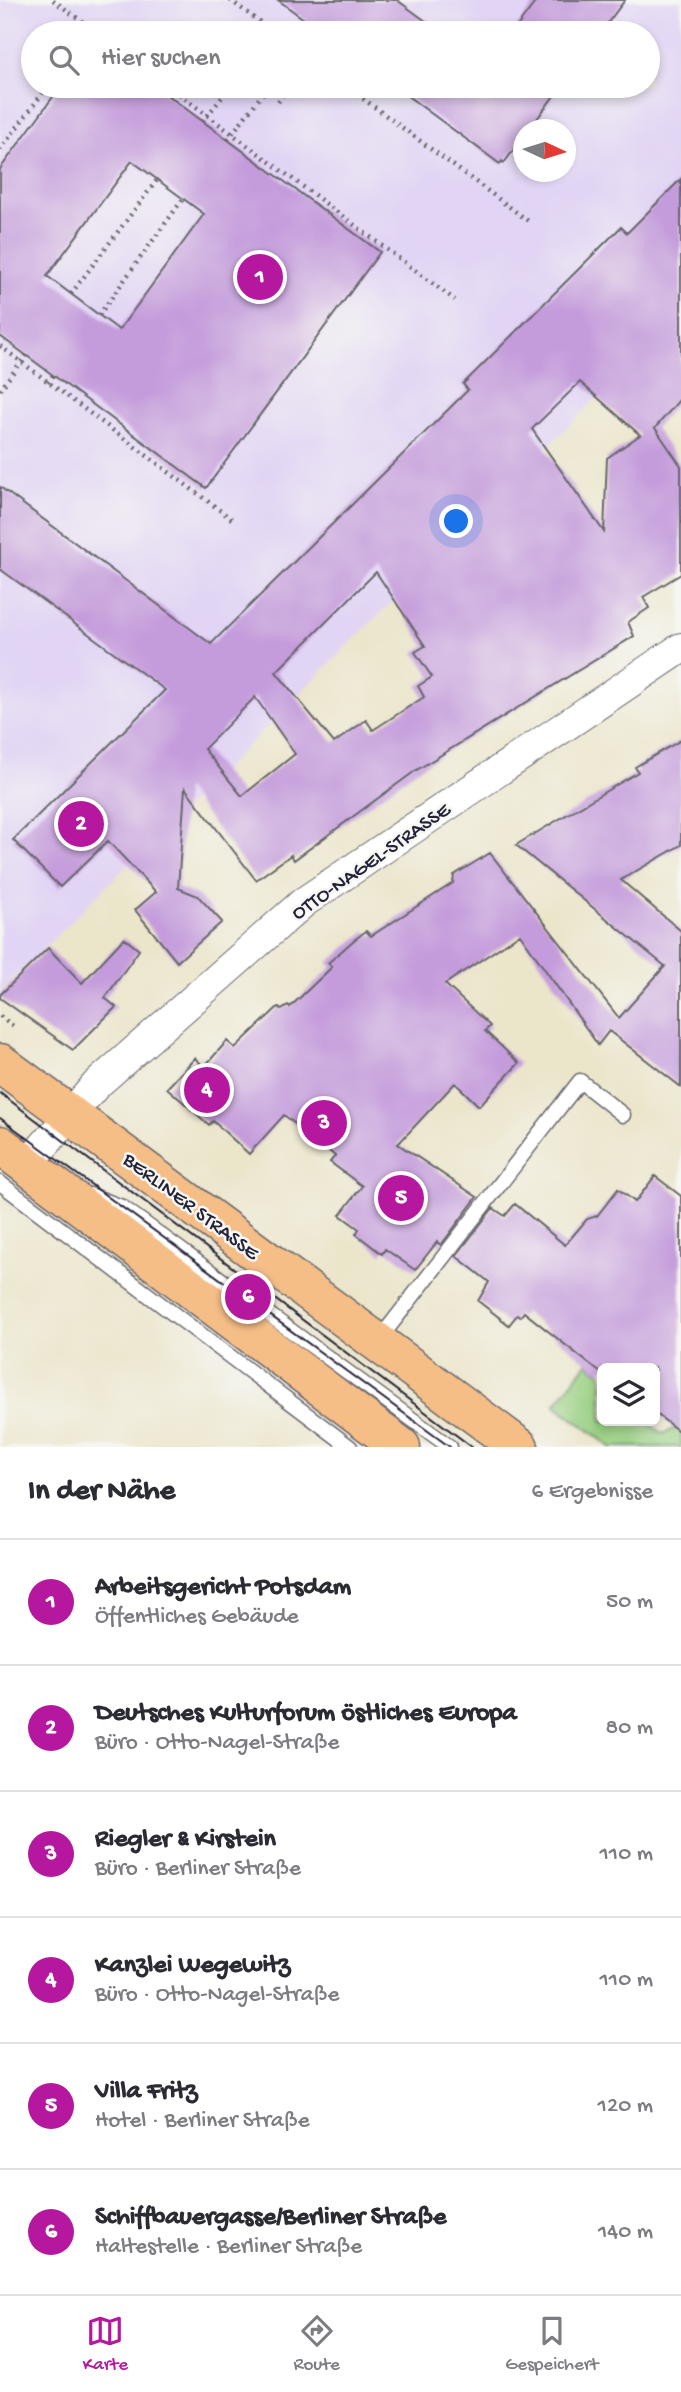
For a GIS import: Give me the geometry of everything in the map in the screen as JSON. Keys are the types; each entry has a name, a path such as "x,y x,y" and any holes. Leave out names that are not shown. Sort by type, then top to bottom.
{"main road":[{"name":"BERLINER STRASSE","path":"0,1063 519,1447"},
{"path":"17,1167 370,1442"}],"street":[{"name":"OTTO-NAGEL-STRASSE","path":"17,1167 96,1085 304,902 681,648"}],"lane":[{"path":"377,1342 580,1081 623,1115"},
{"path":"17,1167 122,1208 450,1447"}],"path":[{"path":"53,0 81,21"},
{"path":"230,0 259,21"},
{"path":"0,150 39,98"},
{"path":"185,98 455,300"},
{"path":"203,121 221,98"},
{"path":"228,139 259,98"},
{"path":"278,102 281,98"},
{"path":"362,98 531,223"},
{"path":"71,294 157,180"},
{"path":"99,315 183,199"},
{"path":"0,346 233,520"},
{"path":"0,390 26,355"},
{"path":"48,383 53,375"}],"shaded area":[{"path":"0,0 681,0 681,314 0,992"}],"green space":[{"path":"587,1363 597,1370 597,1426 653,1426 663,1434 675,1428 681,1432 681,1447 611,1447 555,1405"}],"building":[{"path":"278,0 397,0 426,21 307,21"},
{"path":"537,0 625,0 609,21 521,21"},
{"path":"52,98 171,98 380,252 206,488 0,336 0,169","holes":["132,161 204,214 119,330 47,276"]},
{"path":"410,98 552,98 537,119 513,119 513,151 504,163 502,161 500,164"},
{"path":"681,179 681,398 655,428 681,466 681,574 643,597 649,608 628,622 634,636 415,771 294,860 291,855 256,880 185,788 178,888 198,896 222,922 177,962 135,910 156,892 108,841 60,887 13,840 165,690 0,569 0,487 211,644 468,390 463,384 621,227 627,233","holes":["580,382 640,435 607,458 604,532 532,429","376,572 425,646 415,652 432,677 418,686 424,697 373,730 366,720 334,743 276,672","255,697 295,754 242,796 204,749"]},
{"path":"681,740 681,845 621,880 681,931 681,1087 609,1031 598,1045 520,934 445,984 490,1026 485,1031 519,1063 479,1106 455,1083 398,1144 477,1197 441,1245 437,1242 415,1270 385,1249 382,1254 356,1234 359,1229 340,1215 362,1186 330,1162 335,1156 284,1115 249,1154 213,1121 209,1125 167,1088 195,1058 204,1067 227,1041 235,1048 278,1007 282,1010 288,1005 290,1007 332,967 328,963 366,931 371,936 453,883 454,875 490,853 619,1018 665,966 516,845 638,772 635,767"},
{"path":"124,938 139,950 105,998 116,1007 73,1050 0,998 48,948 82,983"},
{"path":"655,1176 681,1196 681,1433 660,1417 660,1363 597,1363 597,1370 524,1312 520,1317 517,1315 509,1325 478,1301 489,1282 456,1256 493,1208 505,1216 515,1204 565,1245 587,1219 597,1216 618,1189 635,1202"}],"tram line":[{"path":"0,1093 472,1447"},
{"path":"0,1118 450,1447"}],"place":[{"name":"Arbeitsgericht Potsdam","path":"260,277"},
{"name":"Deutsches Kulturforum östliches Europa","path":"81,824"},
{"name":"Kanzlei Wegewitz","path":"207,1090"},
{"name":"Riegler & Kirstein","path":"324,1123"},
{"name":"Villa Fritz","path":"401,1198"},
{"name":"Schiffbauergasse/Berliner Straße","path":"248,1297"}]}
